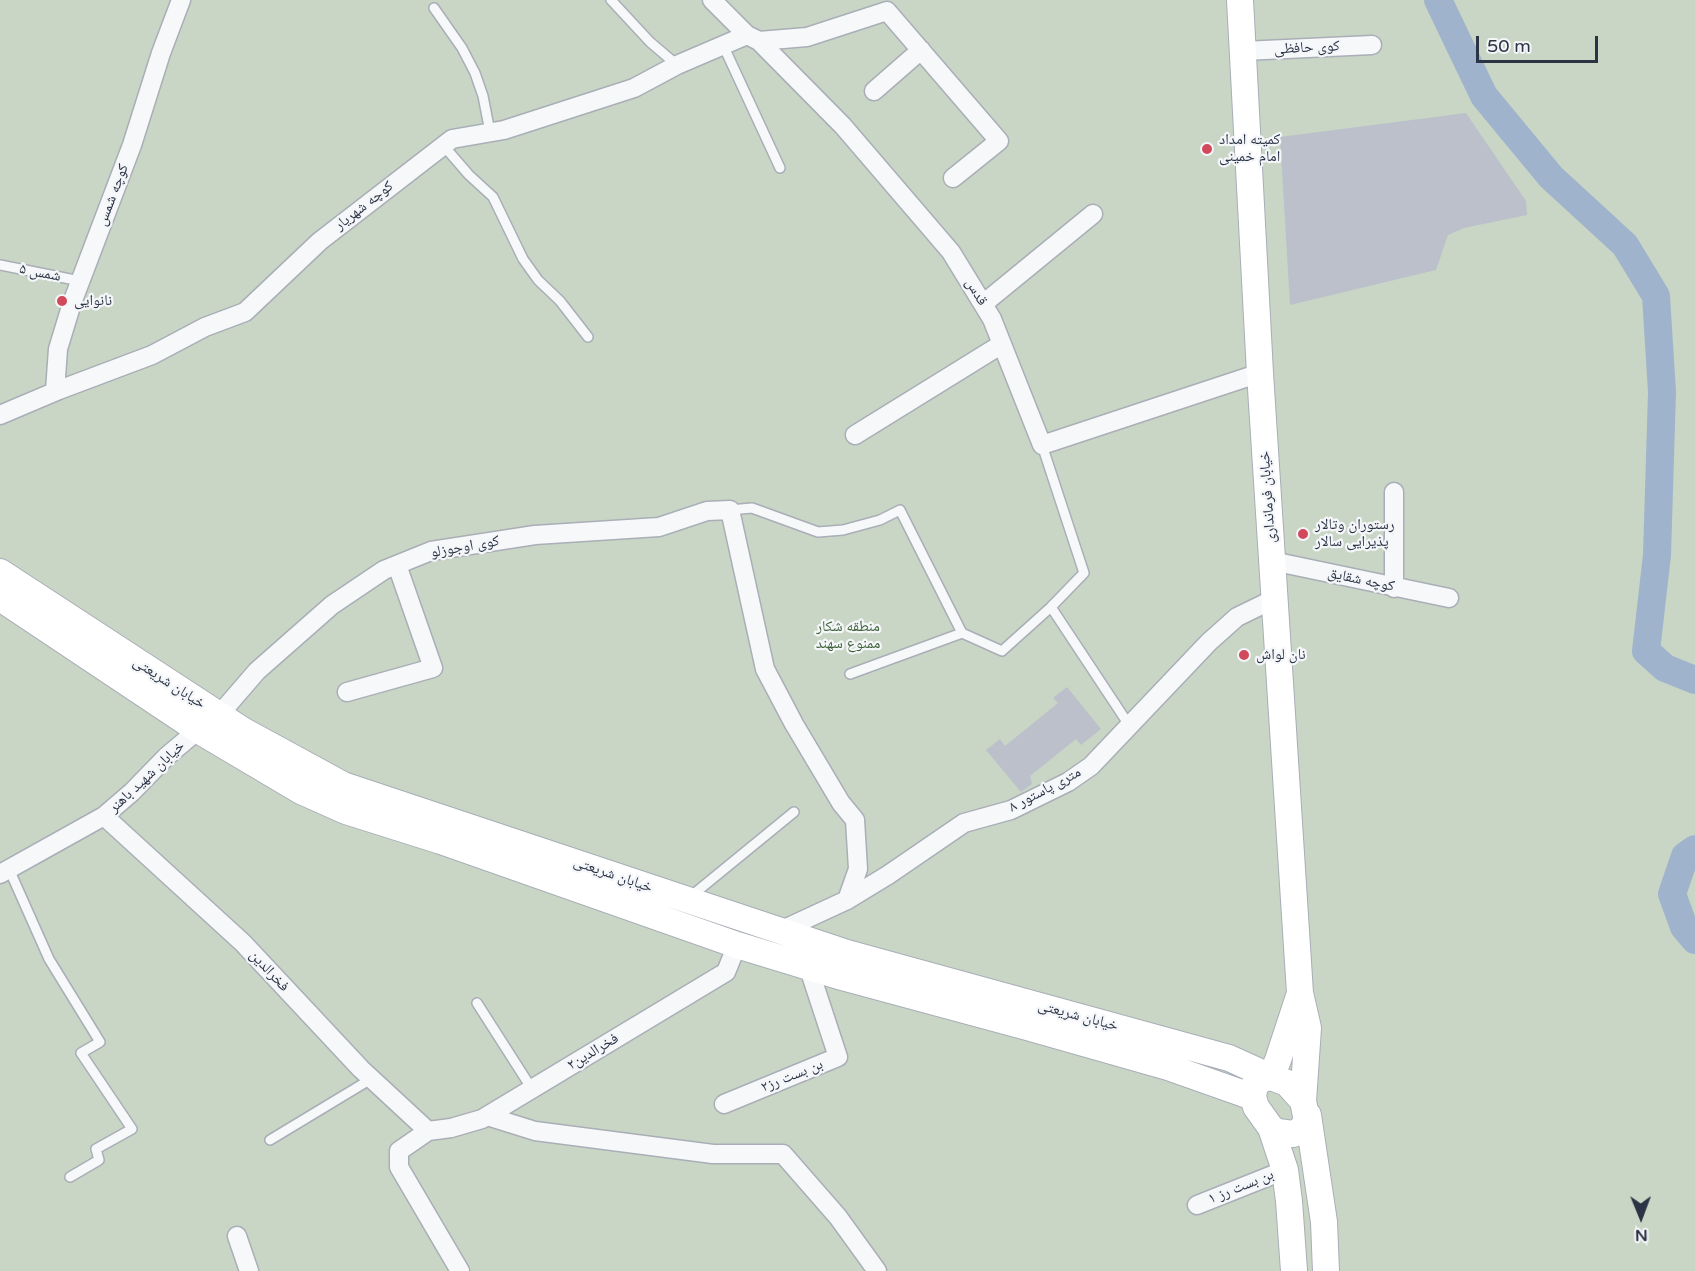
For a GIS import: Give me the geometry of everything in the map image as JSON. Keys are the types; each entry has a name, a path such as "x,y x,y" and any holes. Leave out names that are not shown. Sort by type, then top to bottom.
{"main road":[{"name":"خیابان فرمانداری","path":"1240,0 1260,373 1300,993 1308,1028 1306,1108"},
{"name":"خیابان شریعتی","path":"0,572 242,730 343,785 737,945 1168,1067 1253,1098"},
{"name":"خیابان شریعتی","path":"0,598 198,730 301,792 346,811 441,841 686,900 847,953 1229,1058 1270,1077"},
{"name":"خیابان فرمانداری","path":"1270,1077 1278,1060 1300,993"},
{"path":"1168,1067 1175,1043"},
{"path":"1292,1269 1289,1201 1285,1170 1271,1128 1256,1107 1253,1098 1255,1084 1263,1078 1270,1077 1287,1083 1306,1108 1324,1222 1326,1271"},
{"path":"1271,1128 1278,1132 1293,1134 1300,1131 1305,1125 1306,1108"}],"street":[{"name":"کوچه شمس","path":"55,391 58,349 80,280 132,145 161,53 181,0"},
{"name":"قدس","path":"712,0 843,126 951,252 992,319 1042,445"},
{"name":"کوچه شهریار","path":"0,415 55,391 152,355 205,327 244,312 320,241 452,138 490,132 544,118 634,88 677,65 723,45 753,38 807,37 890,5"},
{"path":"890,5 921,50 999,141 953,178"},
{"name":"کوی حافظی","path":"1243,51 1372,45"},
{"path":"874,91 921,50"},
{"path":"983,304 1093,214"},
{"path":"855,435 1002,344"},
{"path":"1042,445 1260,373"},
{"path":"1394,492 1394,588"},
{"path":"730,510 765,669 794,724 841,803 855,820 858,869 847,900"},
{"name":"کوی اوجوزلو","path":"219,715 257,671 332,605 384,570 431,551 535,535 659,527 707,511 730,510"},
{"name":"کوچه شقایق","path":"1272,561 1394,588 1449,597"},
{"path":"347,692 434,668 397,565"},
{"name":"۸ متری پاستور","path":"780,931 847,900 964,823 1011,810 1068,782 1091,766 1209,642 1230,623 1237,617 1275,599"},
{"name":"خیابان شهید باهنر","path":"5,871 104,816 198,730"},
{"name":"فخرالدین","path":"104,816 243,943 371,1078 428,1131"},
{"name":"فخرالدین۲","path":"428,1131 452,1128 487,1116 532,1089 726,972 737,945"},
{"name":"بن بست رز۲","path":"724,1104 838,1057 808,966"},
{"path":"487,1116 535,1131 713,1154 783,1154 838,1217 877,1271"},
{"path":"428,1131 399,1151 399,1167 460,1271"},
{"name":"بن بست رز ۱","path":"1197,1205 1285,1170"},
{"path":"237,1236 249,1271"}],"lane":[{"path":"611,0 650,42 677,65"},
{"path":"434,8 462,48 475,73 483,96 490,132"},
{"path":"723,45 780,168"},
{"path":"443,145 494,197 523,259 538,280 560,301 588,337"},
{"name":"شمس ۵","path":"0,265 80,280"},
{"path":"730,510 752,508 818,532 852,528 880,520 900,510 962,633 1002,651 1051,607 1084,573 1042,445"},
{"path":"1051,607 1129,725"},
{"path":"850,674 962,633"},
{"path":"686,900 794,812"},
{"path":"5,871 49,958 99,1042 81,1053 132,1129 96,1149 99,1160 70,1177"},
{"path":"477,1003 532,1089"},
{"path":"270,1140 371,1078"}],"green space":[{"name":"منطقه شکار ممنوع سهند","path":"0,0 1695,0 1695,1271 0,1271"}],"building":[{"path":"1466,113 1526,201 1527,215 1464,228 1448,235 1436,270 1290,305 1280,137"},
{"path":"1067,687 1101,729 1081,745 1076,739 1030,776 1032,784 1021,792 986,750 1000,739 1005,746 1058,703 1053,698"}],"waterway":[{"path":"1438,0 1484,96 1551,177 1625,245 1656,296 1662,392 1657,555 1646,651 1665,668 1695,680"},
{"path":"1695,849 1685,856 1672,894 1684,927 1695,940"}],"place":[{"name":"کمیته امداد امام خمینی","path":"1207,149"},
{"name":"نانوایی","path":"62,301"},
{"name":"رستوران وتالار پذیرایی سالار","path":"1303,534"},
{"name":"نان لواش","path":"1244,655"}]}
